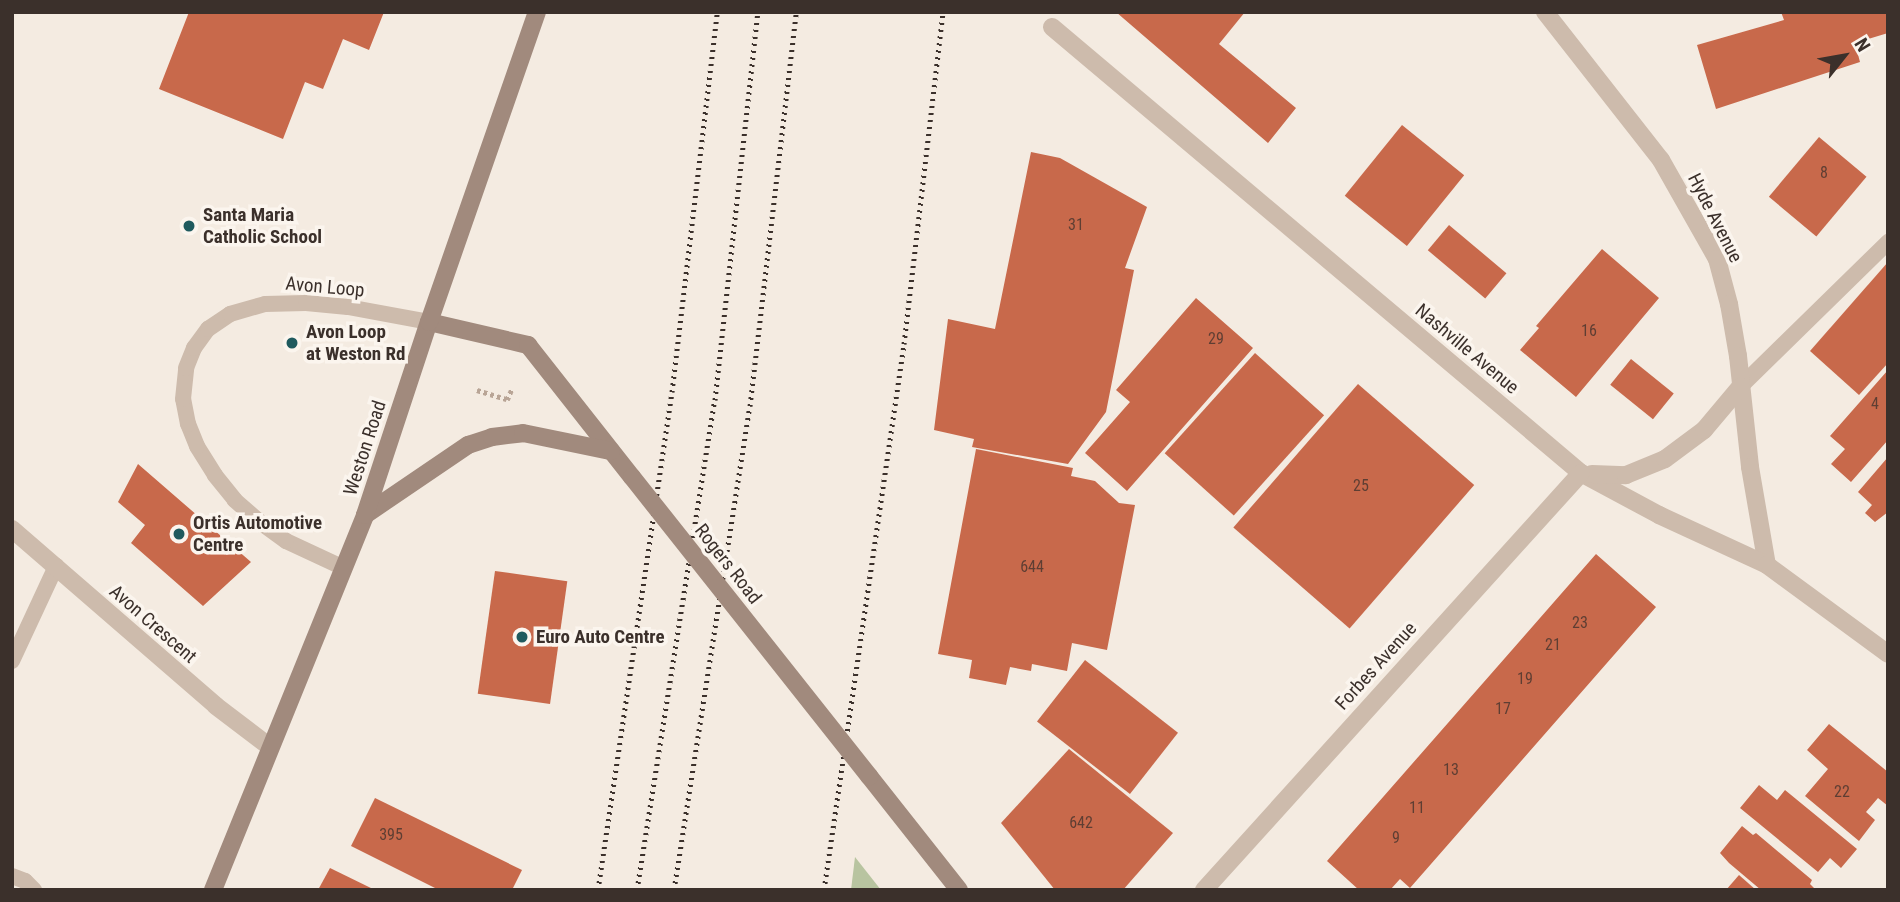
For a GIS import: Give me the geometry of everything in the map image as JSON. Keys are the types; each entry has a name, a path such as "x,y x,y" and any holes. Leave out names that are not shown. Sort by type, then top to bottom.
{"main road":[{"name":"Weston Road","path":"214,890 365,515 537,12"},
{"name":"Rogers Road","path":"429,322 528,345 959,890"},
{"path":"365,515 468,445 492,438 523,433 611,451"}],"street":[{"name":"Hyde Avenue","path":"1545,12 1655,151 1695,216 1717,259 1729,304 1750,467 1767,565"},
{"name":"Nashville Avenue","path":"1052,27 1581,473 1659,515 1767,565 1888,654"},
{"path":"1581,473 1610,477 1626,475 1665,459 1704,430 1741,386"},
{"name":"Forbes Avenue","path":"1205,890 1581,473"},
{"name":"Avon Crescent","path":"12,529 216,706 270,747"}],"lane":[{"path":"1741,386 1888,242"},
{"name":"Avon Loop","path":"344,568 286,541 261,523 228,492 197,446 188,424 183,399 186,368 194,348 208,329 230,314 265,304 306,303 348,307 429,322"},
{"path":"12,661 56,566"},
{"path":"12,876 25,881 34,890"}],"path":[{"path":"477,390 507,399"}],"green space":[{"path":"855,857 881,890 851,890"}],"building":[{"path":"189,12 384,12 369,50 343,39 323,89 305,82 283,139 159,89"},
{"path":"1116,12 1245,12 1219,44 1296,108 1268,143"},
{"path":"1781,12 1888,12 1888,33 1855,43 1860,62 1716,109 1697,45 1784,20"},
{"path":"1402,125 1464,175 1407,246 1345,196"},
{"path":"1819,137 1866,177 1816,237 1769,197"},
{"path":"1031,152 1060,158 1147,207 1125,268 1134,270 1106,412 1068,464 972,447 974,439 934,430 948,319 995,329"},
{"path":"1449,225 1506,273 1485,298 1428,250"},
{"path":"1602,249 1659,298 1576,397 1520,350 1539,328 1536,326"},
{"path":"1888,262 1888,363 1859,395 1810,351"},
{"path":"1196,298 1253,348 1127,491 1085,453 1130,402 1116,390"},
{"path":"1255,353 1324,415 1234,516 1165,453"},
{"path":"1631,359 1674,394 1653,419 1610,385"},
{"path":"1888,370 1888,440 1851,482 1831,464 1845,449 1830,436"},
{"path":"1358,384 1474,485 1350,628 1233,527"},
{"path":"976,449 1073,468 1071,476 1095,481 1119,503 1135,505 1107,650 1072,643 1067,671 1032,664 1031,671 1010,667 1006,685 969,678 972,660 938,654"},
{"path":"1888,457 1888,512 1875,522 1865,513 1872,505 1858,492"},
{"name":"Ortis Automotive Centre","path":"138,464 251,562 203,606 131,543 145,525 118,502"},
{"path":"1596,554 1656,607 1410,888 1400,879 1390,890 1359,890 1327,861"},
{"name":"Euro Auto Centre","path":"495,571 567,581 550,704 478,694"},
{"path":"1085,660 1178,733 1130,794 1037,721"},
{"path":"1829,724 1888,772 1888,806 1878,798 1866,812 1875,820 1859,841 1805,796 1828,769 1807,750"},
{"path":"1069,749 1173,833 1123,890 1055,890 1001,823"},
{"path":"1759,785 1777,800 1785,790 1857,849 1841,868 1830,858 1818,872 1740,808"},
{"path":"375,798 522,870 512,890 439,890 351,846"},
{"path":"1742,826 1753,835 1756,833 1812,880 1810,884 1813,890 1761,890 1729,863 1720,853"},
{"path":"330,868 375,890 318,890"},
{"path":"1739,875 1756,890 1726,890"}],"railway":[{"path":"598,890 672,392 717,12"},
{"path":"637,890 715,400 758,12"},
{"path":"674,890 750,406 796,12"},
{"path":"824,890 904,344 943,12"}],"place":[{"name":"Santa Maria Catholic School","path":"189,226"},
{"name":"Avon Loop at Weston Rd","path":"292,343"},
{"name":"Ortis Automotive Centre","path":"179,534"},
{"name":"Euro Auto Centre","path":"522,637"}]}
